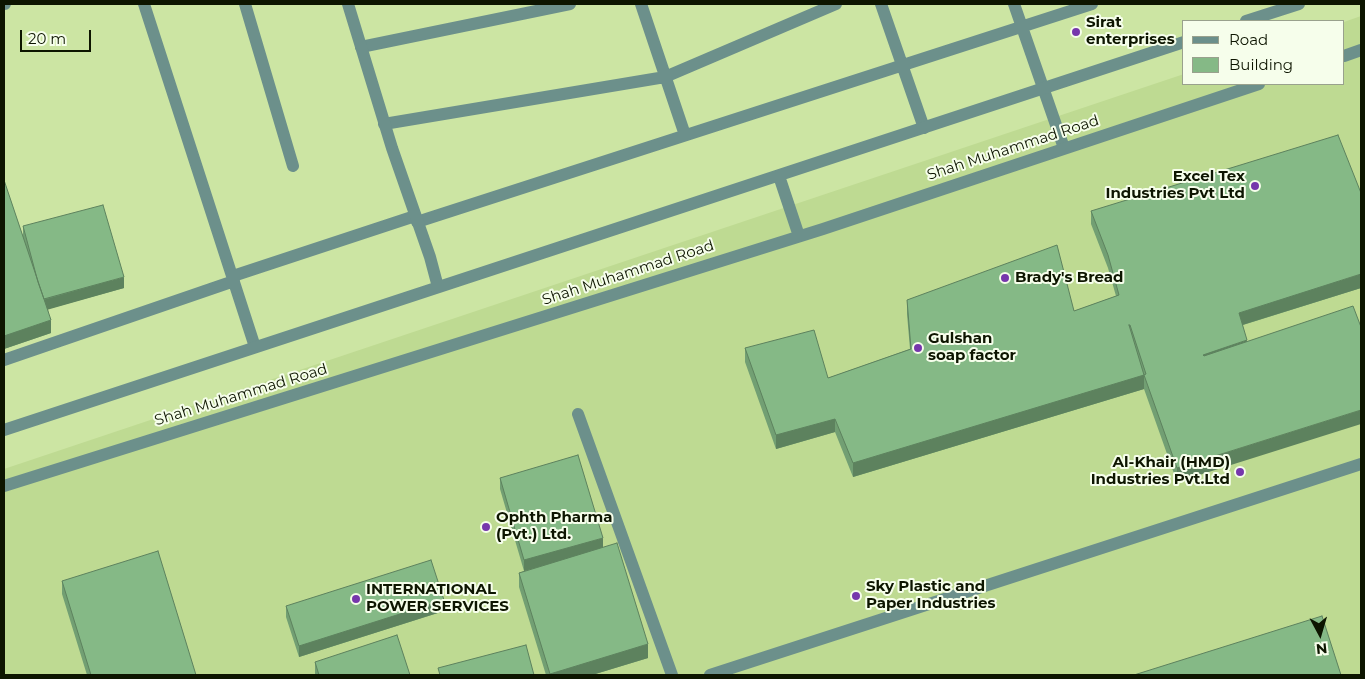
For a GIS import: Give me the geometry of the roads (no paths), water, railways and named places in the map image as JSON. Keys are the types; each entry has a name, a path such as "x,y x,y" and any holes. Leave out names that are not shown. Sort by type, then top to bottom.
{"street":[{"path":"144,4 255,347"},
{"path":"245,4 293,166"},
{"path":"348,4 384,124 430,257 438,287"},
{"path":"361,47 570,4"},
{"path":"643,4 685,136"},
{"path":"384,124 665,77 836,4"},
{"path":"881,4 924,128"},
{"path":"1014,4 1064,148"},
{"path":"4,360 233,279 416,219 685,136 1092,4"},
{"path":"1248,20 1270,8 1299,4"},
{"path":"4,430 1182,43"},
{"path":"1345,56 1361,50"},
{"name":"Shah Muhammad Road","path":"4,486 798,236 1256,85"},
{"path":"779,176 798,236"},
{"path":"578,414 672,675"},
{"path":"710,675 1361,464"}],"place":[{"name":"Sirat enterprises","path":"1076,32"},
{"name":"Excel Tex Industries Pvt Ltd","path":"1255,186"},
{"name":"Brady's Bread","path":"1005,278"},
{"name":"Gulshan soap factor","path":"918,348"},
{"name":"Al-Khair (HMD) Industries Pvt.Ltd","path":"1240,472"},
{"name":"Ophth Pharma (Pvt.) Ltd.","path":"486,527"},
{"name":"Sky Plastic and Paper Industries","path":"856,596"},
{"name":"INTERNATIONAL POWER SERVICES","path":"356,599"}]}
